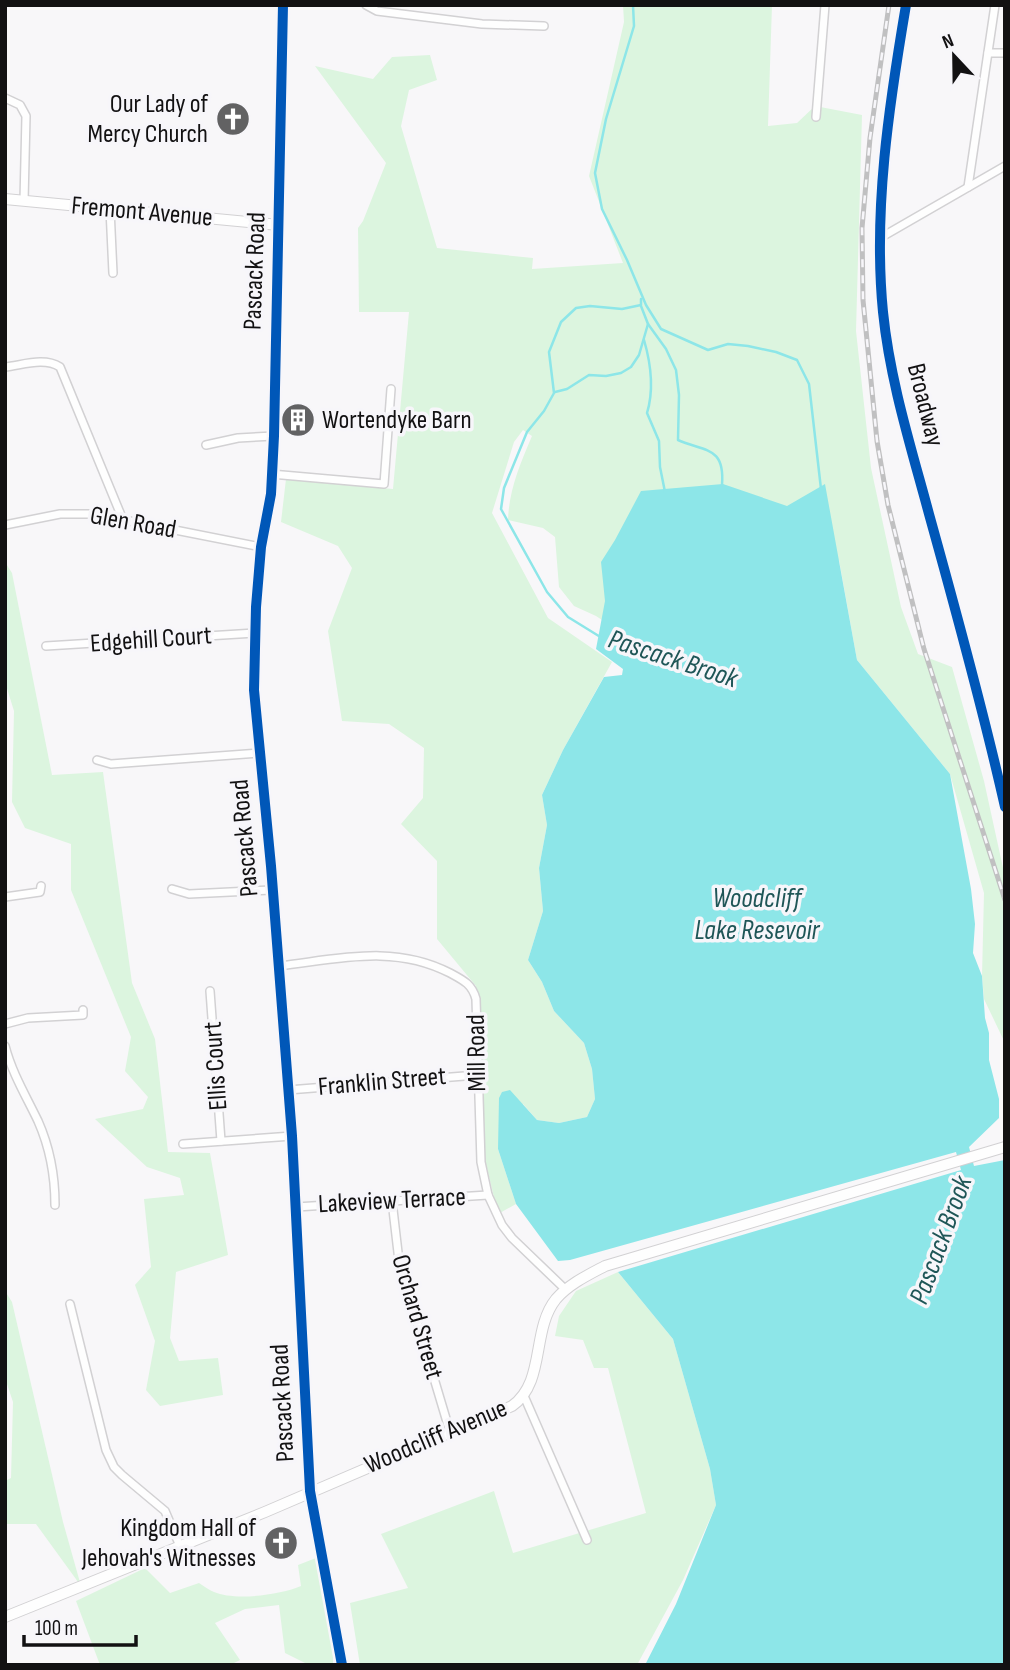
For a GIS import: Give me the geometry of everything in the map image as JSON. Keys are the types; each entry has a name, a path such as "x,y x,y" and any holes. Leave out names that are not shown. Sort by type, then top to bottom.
{"street":[{"name":"Pascack Road","path":"283,5 274,436 271,494 261,547 254,690 292,1136 310,1491 342,1665"},
{"path":"366,5 377,11 482,24 544,26"},
{"path":"816,117 825,5"},
{"name":"Broadway","path":"906,5 887,142 880,238 883,312 893,376 971,666 1005,807"},
{"path":"968,187 995,5"},
{"path":"988,53 1005,53"},
{"path":"5,98 20,105 26,116 24,201"},
{"path":"880,238 1005,166"},
{"name":"Fremont Avenue","path":"5,199 279,225"},
{"path":"110,209 113,273"},
{"path":"5,367 48,362 60,367 123,520"},
{"path":"271,474 384,484 391,389"},
{"path":"206,445 238,438 274,436"},
{"name":"Glen Road","path":"5,525 79,513 261,547"},
{"name":"Edgehill Court","path":"46,646 255,634"},
{"path":"97,760 111,764 260,753"},
{"path":"5,897 40,892 41,886"},
{"path":"172,889 189,894 272,890"},
{"name":"Mill Road","path":"279,966 372,955 401,956 436,966 471,986 476,999 481,1161 488,1195 512,1238 566,1290"},
{"name":"Ellis Court","path":"210,991 221,1141"},
{"path":"5,1024 27,1018 83,1015 83,1010"},
{"path":"5,1046 45,1139 54,1175 55,1205"},
{"name":"Franklin Street","path":"288,1090 477,1075"},
{"path":"183,1144 292,1136"},
{"name":"Woodcliff Avenue","path":"5,1617 500,1413 524,1396 531,1382 546,1316 558,1297 606,1266 1005,1147"},
{"name":"Lakeview Terrace","path":"296,1206 488,1195"},
{"name":"Orchard Street","path":"392,1201 399,1261 450,1432"},
{"path":"70,1304 106,1450 114,1467 165,1511 180,1546"},
{"path":"524,1396 587,1540"}],"green space":[{"path":"623,5 772,5 768,126 797,123 815,106 862,115 856,331 871,468 901,607 918,654 952,667 984,781 1005,877 1005,1043 984,999 984,893 950,774 857,660 839,560 634,641 596,616 574,606 559,587 555,537 543,528 508,520 519,467 532,436 523,430 514,442 492,513 548,618 612,662 563,750 542,795 547,825 539,868 543,911 528,960 542,982 554,1011 584,1043 592,1069 595,1099 587,1117 559,1123 537,1120 523,1104 498,1149 516,1204 498,1214 484,1156 476,986 437,939 437,861 401,824 423,798 424,748 389,724 342,721 328,631 352,568 338,546 281,522 286,479 393,489 409,312 359,312 358,228 386,163 315,66 373,79 392,57 430,55 437,80 409,90 401,126 437,248 533,258 532,269 623,263 589,176 624,22"},
{"path":"5,562 12,573 52,775 103,772 132,983 155,1039 168,1152 210,1153 228,1255 176,1272 170,1338 179,1361 218,1358 223,1395 160,1406 146,1390 155,1341 135,1285 151,1267 144,1199 184,1195 180,1178 147,1167 95,1119 143,1109 148,1097 125,1071 131,1037 71,890 71,844 25,828 12,802 14,711 5,682"},
{"path":"618,1272 673,1339 710,1469 716,1505 683,1580 637,1665 360,1665 350,1603 408,1588 381,1534 494,1491 513,1553 646,1513 608,1368 594,1368 583,1340 555,1336 559,1316 576,1291"},
{"path":"5,1291 12,1302 63,1522 81,1586 36,1524 5,1524 5,1481 11,1478 13,1402 5,1378"},
{"path":"316,1558 333,1665 309,1665 285,1653 279,1605 245,1609 215,1623 240,1660 230,1665 100,1665 76,1601 145,1568 170,1593 199,1583 223,1595 270,1594 301,1586 298,1565"}],"water":[{"name":"Woodcliff Lake Resevoir","path":"723,484 787,506 825,484 857,660 950,774 971,889 975,924 973,953 982,976 985,1018 989,1033 989,1060 999,1099 999,1118 969,1147 974,1166 1005,1160 1005,1665 645,1665 676,1604 716,1505 710,1469 673,1339 618,1272 961,1170 956,1152 570,1260 558,1261 516,1204 498,1149 499,1098 502,1092 510,1090 537,1120 559,1123 587,1117 595,1099 592,1069 584,1043 554,1011 542,982 528,960 543,911 539,868 547,825 542,795 563,750 604,677 622,675 623,669 596,649 605,601 601,562 641,491"}],"waterway":[{"name":"Pascack Brook","path":"633,5 634,26 606,119 595,173 602,209 646,305 661,329 708,350 728,344 748,346 797,360 809,384 821,489"},
{"name":"Pascack Brook","path":"602,638 568,617 547,592 501,509 504,488 527,432 554,393 549,352 561,322 576,308 590,306 622,309 641,305 641,299"},
{"path":"641,306 648,324 666,349 676,370 679,395 678,440 705,449 717,457 722,472 722,485"},
{"path":"555,392 567,389 589,375 606,376 621,373 631,367 639,355 648,324"},
{"path":"644,340 651,377 647,413 659,441 665,492"}],"railway":[{"path":"889,5 870,138 862,228 863,300 877,441 888,505 924,649 1005,900"}],"cycle path":[{"path":"283,5 274,436 271,494 261,547 256,607 254,690 292,1136 310,1491 342,1665"},
{"path":"906,5 889,119 881,197 880,274 886,338 902,414 969,660 1005,807"}],"place":[{"name":"Our Lady of Mercy Church","path":"233,119"},
{"name":"Wortendyke Barn","path":"298,420"},
{"name":"Kingdom Hall of Jehovah's Witnesses","path":"281,1543"}]}
